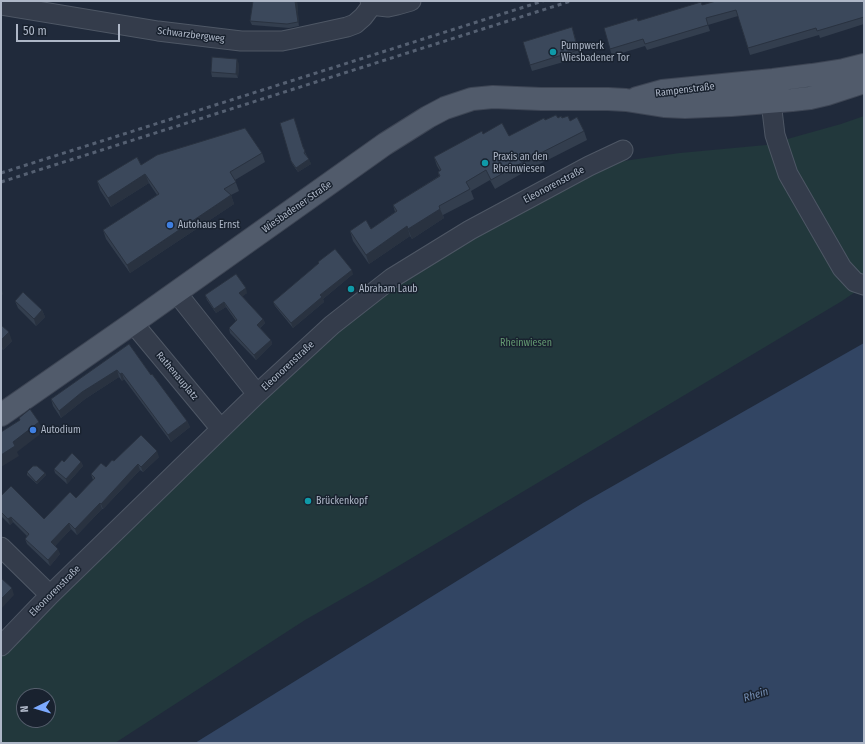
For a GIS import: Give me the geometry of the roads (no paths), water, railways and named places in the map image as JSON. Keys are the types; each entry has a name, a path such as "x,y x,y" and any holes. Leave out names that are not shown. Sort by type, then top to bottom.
{"main road":[{"name":"Rampenstraße","path":"626,100 662,91 812,75 864,65"},
{"name":"Rampenstraße","path":"626,100 664,106 685,107 771,102 821,95 864,82"},
{"name":"Wiesbadener Straße","path":"1,415 385,144 445,108 472,99 493,97 626,100"}],"street":[{"path":"372,3 379,6 388,7 410,1"},
{"name":"Schwarzbergweg","path":"1,5 158,31 240,41 282,41 355,24 363,17 372,3"},
{"path":"771,102 812,75"},
{"path":"742,83 771,102"},
{"path":"771,102 774,135 788,174 842,268 855,282 864,285"},
{"name":"Eleonorenstraße","path":"1,646 50,595 257,394 332,325 392,278 470,230 589,166 623,150"},
{"path":"176,292 257,394"},
{"name":"Rathenauplatz","path":"133,323 221,429"},
{"path":"1,547 50,595"}],"water":[{"name":"Rhein","path":"864,343 864,743 195,743 583,503"}],"railway":[{"path":"1,173 543,1"},
{"path":"1,182 571,1"}],"place":[{"name":"Pumpwerk Wiesbadener Tor","path":"553,52"},
{"name":"Praxis an den Rheinwiesen","path":"485,163"},
{"name":"Autohaus Ernst","path":"170,225"},
{"name":"Abraham Laub","path":"351,289"},
{"name":"Autodium","path":"33,430"},
{"name":"Brückenkopf","path":"308,501"}],"park label":[{"name":"Rheinwiesen","path":"526,343"}]}
